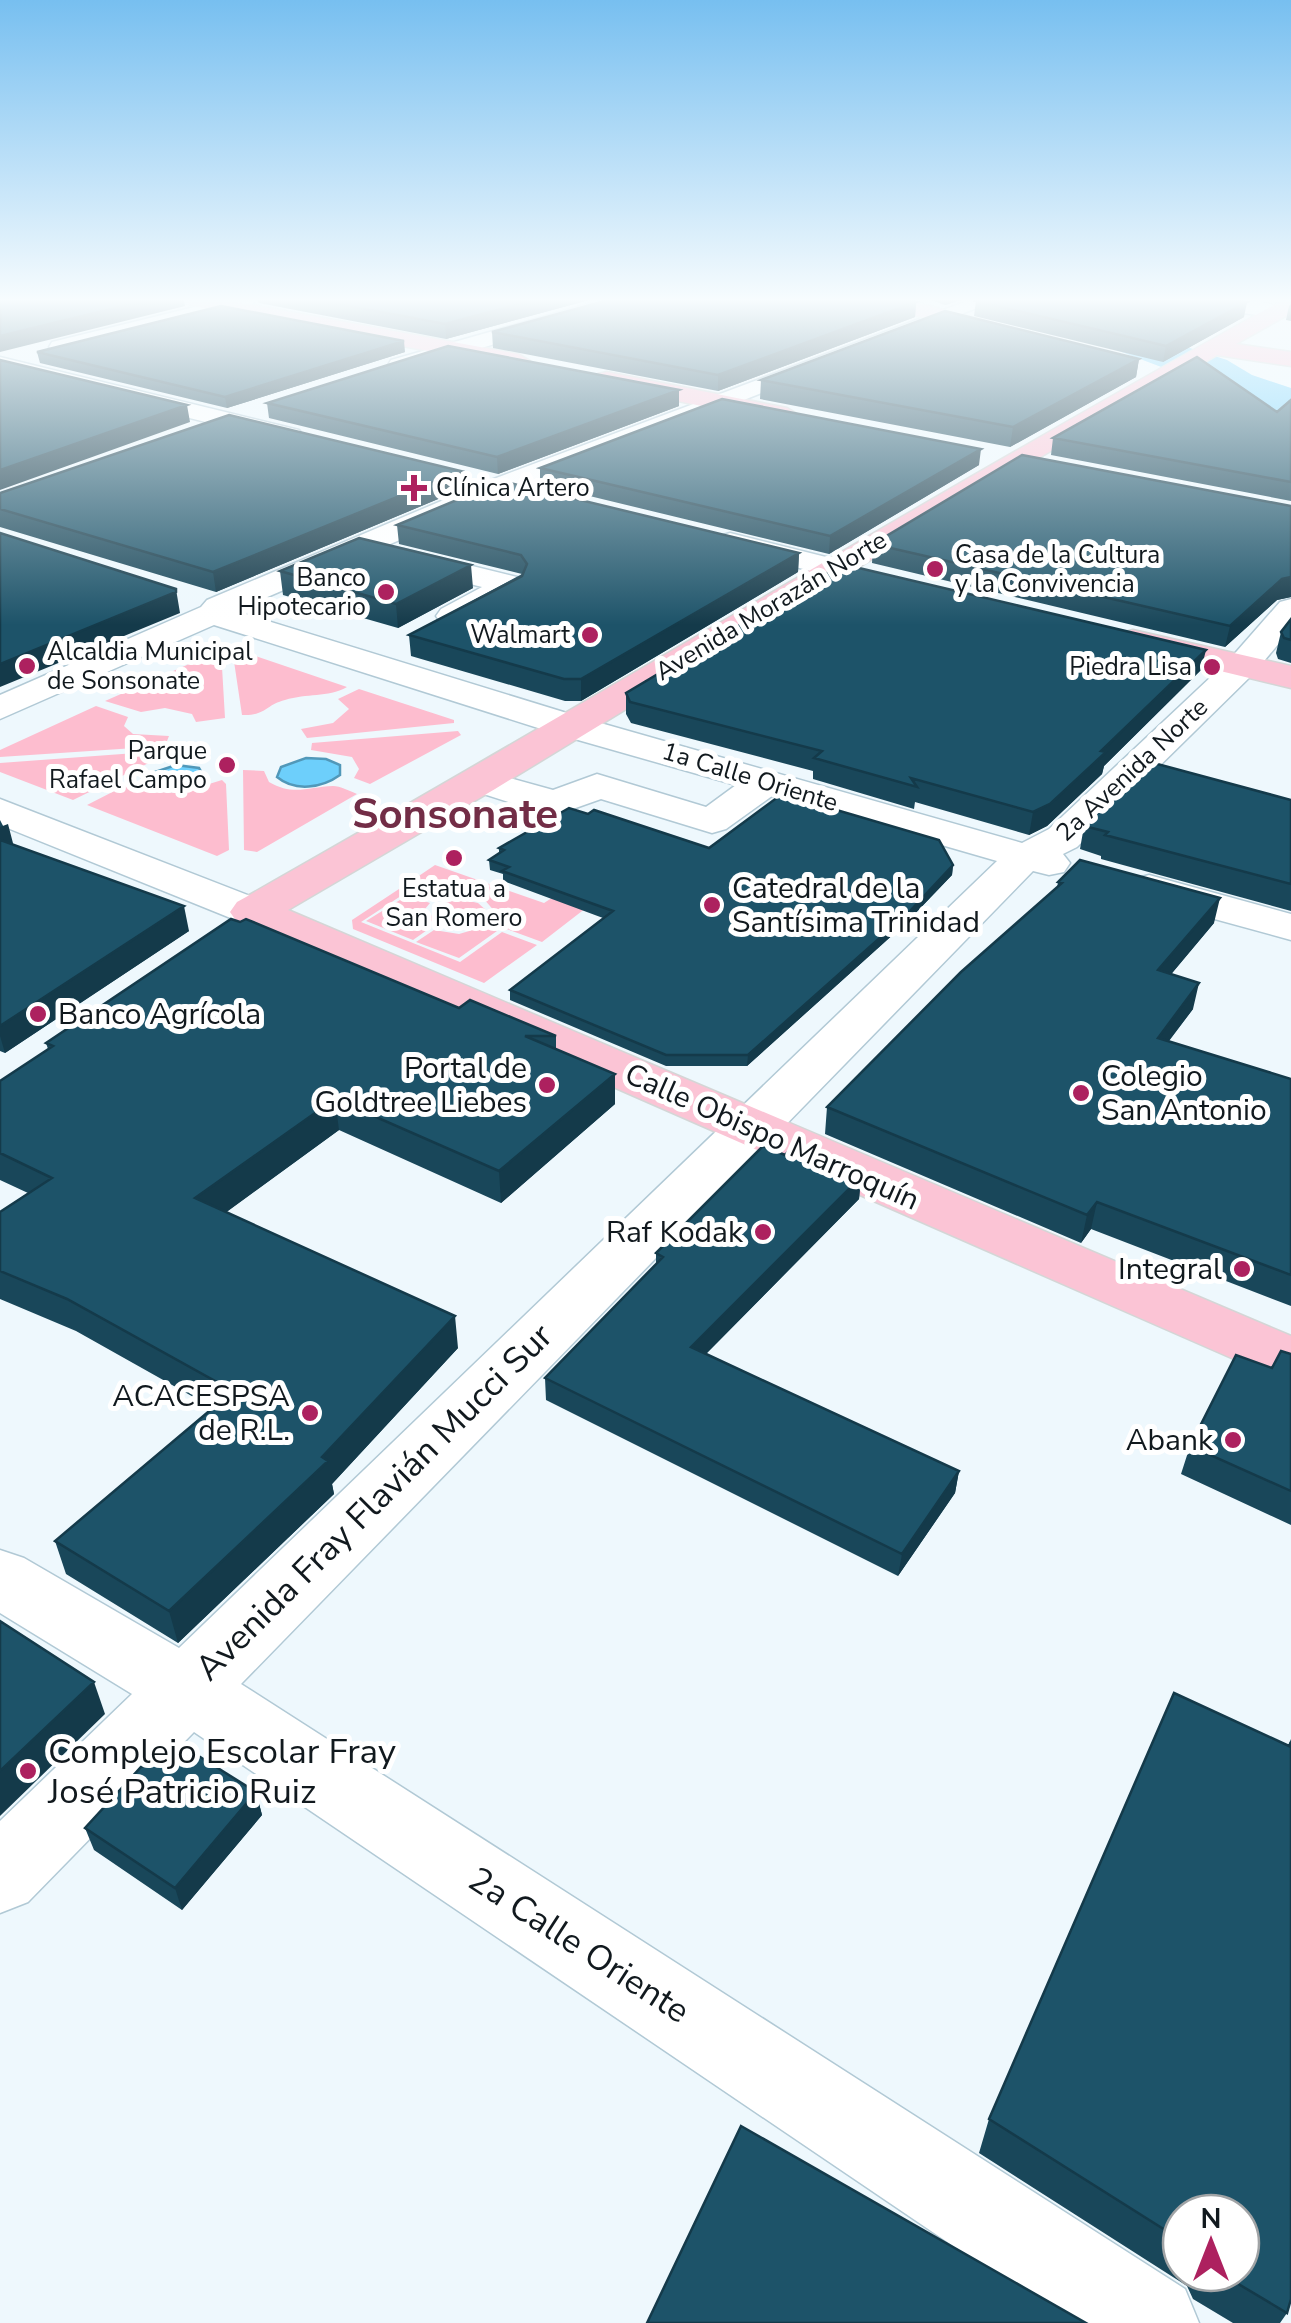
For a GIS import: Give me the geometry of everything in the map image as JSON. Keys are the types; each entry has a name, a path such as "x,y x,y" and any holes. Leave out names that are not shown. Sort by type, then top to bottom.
{"main road":[{"path":"749,408 818,422"},
{"name":"Avenida Morazán Norte","path":"233,926 1103,408"},
{"path":"976,453 1050,468"},
{"path":"835,568 884,580"},
{"path":"1110,634 1291,677"},
{"name":"Calle Obispo Marroquín","path":"233,926 470,1003 748,1128 1291,1361"}],"street":[{"path":"182,408 320,442"},
{"path":"194,433 264,408"},
{"path":"0,708 358,546 700,408"},
{"path":"465,477 554,499"},
{"path":"704,536 835,568"},
{"path":"358,546 510,584 433,626"},
{"path":"267,632 300,615 271,584"},
{"name":"1a Calle Oriente","path":"183,596 267,632 570,726 1022,858 1291,927"},
{"name":"2a Avenida Norte","path":"748,1128 1022,858 1063,838 1242,666 1291,608"},
{"path":"366,662 402,644"},
{"path":"481,781 555,802 574,802 598,785 712,821 766,782"},
{"path":"0,810 233,926"},
{"name":"Avenida Fray Flavián Mucci Sur","path":"0,1876 748,1128"},
{"name":"2a Calle Oriente","path":"0,1578 188,1688 1150,2323"}],"shaded area":[{"path":"232,648 347,687 285,700 256,714 242,715"},
{"path":"221,650 225,718 196,722 192,714 165,708 141,712 105,701"},
{"path":"359,689 454,723 307,738 301,729 333,723 349,709 338,699"},
{"path":"96,706 128,717 124,726 133,734 169,736 165,746 0,757 0,750"},
{"path":"458,731 461,735 370,784 354,778 359,769 352,757 311,750 312,743"},
{"path":"163,751 165,755 73,800 0,772 0,763"},
{"path":"243,770 264,771 269,782 286,789 333,786 357,794 257,852 244,850"},
{"path":"222,780 226,784 229,850 217,856 87,805 128,784 154,792 180,793"},
{"path":"435,865 544,903 558,894 586,908 542,942 490,923 496,913 483,898 460,895 433,899 401,888"},
{"path":"399,889 407,892 361,922 460,962 502,932 537,945 484,983 353,929 352,920"},
{"path":"408,895 430,903 420,915 430,928 413,940 366,921"},
{"path":"460,899 478,903 487,911 484,920 457,929 430,920 435,906"},
{"path":"483,927 497,931 459,958 416,942 434,930 459,934"}],"water":[{"path":"306,758 326,759 340,765 340,775 308,786 292,785 277,777 281,767"},
{"path":"176,765 199,768 203,775 179,788 152,783 155,772"}],"building":[{"path":"0,408 177,408 0,470"},
{"path":"290,408 629,408 497,457"},
{"path":"697,408 771,408 981,449 830,536 540,468"},
{"path":"913,408 1047,408 1013,427"},
{"path":"1106,408 1272,408 1277,412 1291,408 1291,482 1053,438"},
{"path":"229,415 461,471 213,572 0,509 0,493"},
{"path":"1022,455 1291,506 1291,577 1282,579 1230,626 873,544"},
{"path":"502,481 799,553 581,679 564,679 409,635 522,576 527,564 521,555 397,525"},
{"path":"0,533 176,589 176,592 0,664"},
{"path":"359,538 471,565 396,604 280,571"},
{"path":"842,564 1206,650 1101,751 1106,752 1050,804 1033,812 911,778 917,787 814,758 822,751 630,702 626,693"},
{"path":"1291,619 1291,640 1281,632"},
{"path":"1150,762 1291,800 1291,884 1105,835 1108,832 1084,826"},
{"path":"782,794 939,840 953,865 909,912 748,1055 666,1055 510,990 613,911 502,871 509,867 489,860 504,850 499,848 569,808 588,814 594,810 709,848"},
{"path":"0,840 184,906 0,1026"},
{"path":"1080,860 1220,898 1158,970 1199,983 1158,1038 1291,1079 1291,1275 1097,1202 1087,1215 827,1107 961,972 1062,883 1058,882"},
{"path":"231,919 246,919 459,1008 470,1000 556,1036 525,1036 615,1074 499,1171 335,1099 195,1198 455,1316 322,1457 328,1461 169,1611 55,1541 233,1391 67,1299 0,1271 0,1212 52,1178 0,1153 0,1081 53,1046 46,1043"},
{"path":"763,1146 785,1155 792,1148 861,1177 691,1347 959,1471 902,1554 545,1378 663,1257 656,1253"},
{"path":"1281,1351 1291,1354 1291,1491 1190,1446 1236,1355 1272,1368"},
{"path":"0,1621 94,1682 0,1771"},
{"path":"1174,1693 1289,1746 1291,1742 1291,2299 1287,2313 1254,2293 1261,2293 1261,2193 1161,2193 1161,2227 989,2119"},
{"path":"197,1755 256,1792 175,1888 85,1828 141,1767"},
{"path":"741,2126 1086,2323 647,2323"}],"place":[{"name":"Clínica Artero","path":"414,488"},
{"name":"Casa de la Cultura y la Convivencia","path":"935,569"},
{"name":"Banco Hipotecario","path":"386,592"},
{"name":"Walmart","path":"590,635"},
{"name":"Alcaldia Municipal de Sonsonate","path":"27,666"},
{"name":"Piedra Lisa","path":"1212,667"},
{"name":"Parque Rafael Campo","path":"227,765"},
{"name":"Estatua a San Romero","path":"454,858"},
{"name":"Catedral de la Santísima Trinidad","path":"712,905"},
{"name":"Banco Agrícola","path":"38,1014"},
{"name":"Portal de Goldtree Liebes","path":"547,1085"},
{"name":"Colegio San Antonio","path":"1081,1093"},
{"name":"Raf Kodak","path":"763,1232"},
{"name":"Integral","path":"1242,1269"},
{"name":"ACACESPSA de R.L.","path":"310,1413"},
{"name":"Abank","path":"1233,1440"},
{"name":"Complejo Escolar Fray José Patricio Ruiz","path":"28,1771"}],"district":[{"name":"Sonsonate","path":"455,814"}]}
